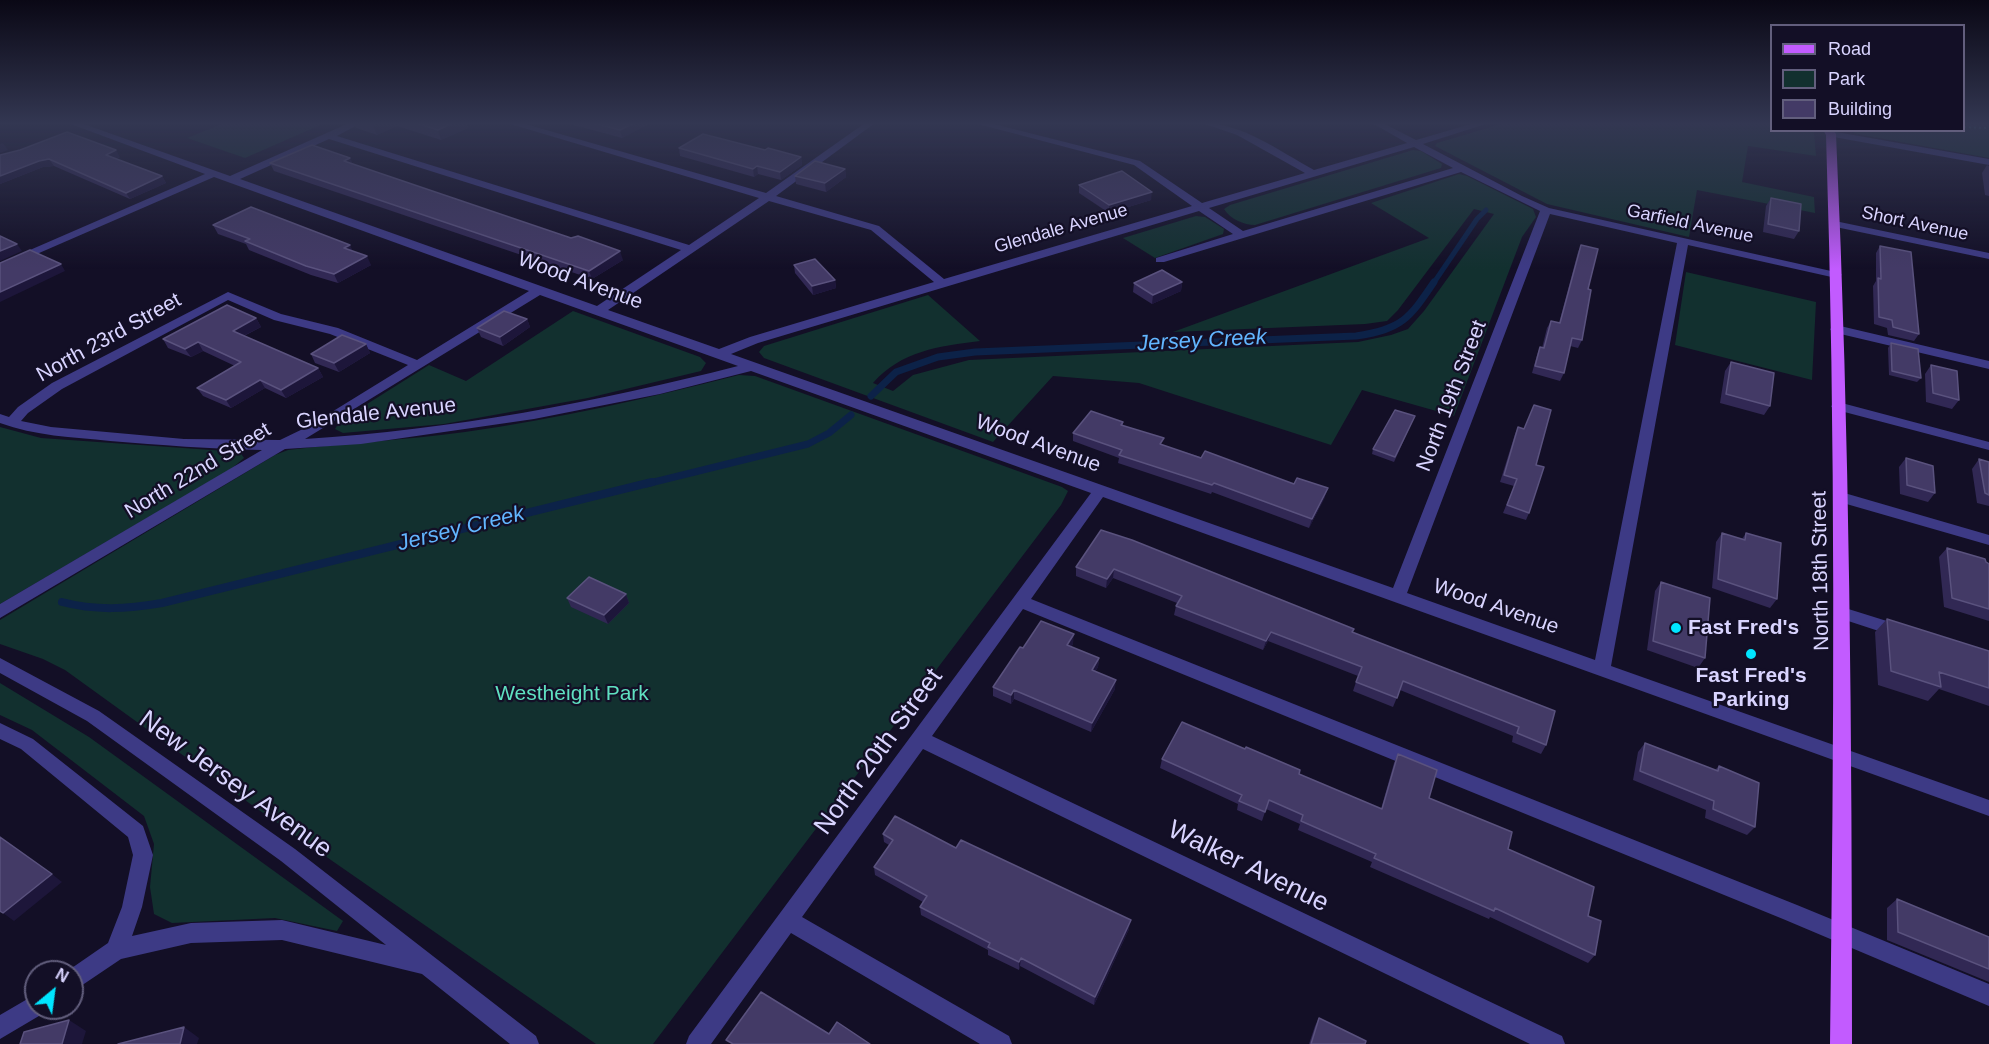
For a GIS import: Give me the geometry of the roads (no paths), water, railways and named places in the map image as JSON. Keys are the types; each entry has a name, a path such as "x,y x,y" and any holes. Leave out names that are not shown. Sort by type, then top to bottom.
{"main road":[{"name":"North 18th Street","path":"1833,172 1841,497 1843,755 1841,1044"}],"street":[{"name":"Wood Avenue","path":"206,172 1989,808"},
{"path":"230,180 248,172"},
{"path":"442,172 690,249"},
{"path":"683,172 875,228 942,284"},
{"path":"598,311 803,172"},
{"path":"1150,172 1241,235"},
{"name":"Glendale Avenue","path":"719,354 765,337 1317,172"},
{"path":"1160,261 1450,172"},
{"name":"Garfield Avenue","path":"1469,172 1546,210 1836,275"},
{"path":"0,267 213,174"},
{"name":"North 19th Street","path":"1398,597 1546,210"},
{"name":"Short Avenue","path":"1835,224 1989,256"},
{"path":"1602,669 1683,241"},
{"name":"North 22nd Street","path":"0,612 282,445 314,429 539,290"},
{"name":"North 23rd Street","path":"7,419 57,386 228,296 278,317 334,331 418,365"},
{"path":"1836,329 1989,365"},
{"name":"Glendale Avenue","path":"7,419 22,426 51,431 184,443 282,445 372,439 492,422 660,390 754,366"},
{"path":"1838,406 1989,446"},
{"name":"North 20th Street","path":"697,1044 1101,490"},
{"path":"1841,497 1989,540"},
{"path":"1020,601 1989,995"},
{"path":"1842,613 1921,639"},
{"name":"New Jersey Avenue","path":"0,665 93,716 288,855 426,966 497,1018 528,1044"},
{"path":"0,731 27,744 136,832 143,855 132,907 116,950 84,973"},
{"name":"Walker Avenue","path":"920,740 1554,1044"},
{"path":"788,920 1001,1044"},
{"name":"New Jersey Avenue","path":"116,950 191,933 282,930 426,966"},
{"path":"0,1028 24,1013"}],"waterway":[{"name":"Jersey Creek","path":"1433,284 1477,219 1486,210"},
{"name":"Jersey Creek","path":"871,396 896,372 938,357 975,352 1356,336 1372,333 1394,326 1403,320 1418,305 1434,282"},
{"name":"Jersey Creek","path":"646,484 808,444 829,433 851,415"},
{"name":"Jersey Creek","path":"62,602 87,607 112,608 162,603 652,482"}],"place":[{"name":"Fast Fred's","path":"1676,628"},
{"name":"Fast Fred's Parking","path":"1751,654"}],"park label":[{"name":"Westheight Park","path":"572,694"}]}
